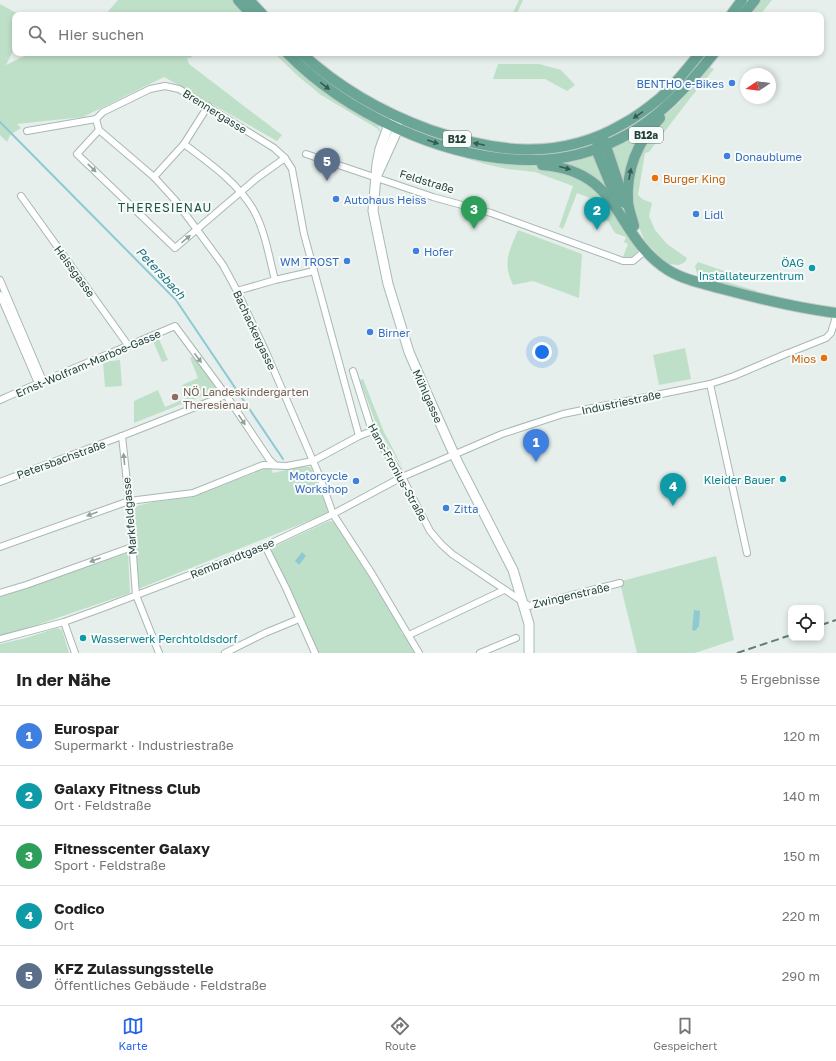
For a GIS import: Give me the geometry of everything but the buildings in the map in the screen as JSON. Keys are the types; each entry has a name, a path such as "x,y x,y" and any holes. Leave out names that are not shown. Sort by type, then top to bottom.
{"main road":[{"path":"238,0 249,12"},
{"path":"249,0 259,12"},
{"path":"732,12 742,0"},
{"path":"745,12 755,0"},
{"name":"B12","path":"290,56 313,77 359,109 395,123 436,143 461,151 497,158 528,160 564,158 596,149"},
{"name":"B12","path":"305,56 331,78 395,123 461,140 507,149 529,150 560,148 602,135"},
{"name":"B12a","path":"602,135 633,118 660,98 697,56"},
{"name":"B12a","path":"596,149 632,132 654,118 712,56"},
{"name":"B12a","path":"632,228 628,204 628,185 629,174 635,154 648,132 697,79 707,62"},
{"path":"602,135 632,228"},
{"path":"602,135 596,149 618,205 646,250 668,270 682,277 702,283 802,309 836,313"},
{"path":"528,160 533,164 567,168 581,174 593,182 610,199 632,228"}],"street":[{"name":"Brennergasse","path":"27,131 96,119 103,112 150,89 166,86 180,89 274,148 285,158"},
{"path":"154,177 184,144 208,106"},
{"path":"96,119 99,130 77,154 175,248 258,178 285,158"},
{"name":"Mühlgasse","path":"395,123 383,165 376,178 373,211 388,284 409,352 454,454 513,570 529,624 529,653"},
{"name":"Bachackergasse","path":"99,130 154,177 198,229 223,265 266,352 312,460 333,514 419,653"},
{"path":"184,144 225,176 241,192 254,210 261,229 275,280"},
{"name":"Feldstraße","path":"306,154 433,197 491,213 624,260 633,261 646,250"},
{"name":"Hans-Fronius-Straße","path":"285,158 292,169 304,234 359,436"},
{"name":"Heissgasse","path":"21,196 128,345"},
{"path":"237,291 314,271"},
{"path":"0,280 41,382"},
{"path":"0,295 41,382"},
{"name":"Industriestraße","path":"454,454 502,434 563,414 710,384 734,376 826,338 831,333 836,317"},
{"name":"Ernst-Wolfram-Marboe-Gasse","path":"0,400 175,326 226,395"},
{"name":"Hans-Fronius-Straße","path":"352,371 372,431 402,477 430,531 452,554 522,602"},
{"path":"710,384 747,553"},
{"path":"226,395 269,459 275,465"},
{"name":"Petersbachstraße","path":"0,482 226,395"},
{"path":"0,547 129,501 193,493 263,465 287,466 312,460 372,431"},
{"name":"Markfeldgasse","path":"122,436 129,501 136,596 158,653"},
{"name":"Rembrandtgasse","path":"0,639 64,622 265,546 333,514 402,477 454,454"},
{"path":"265,546 315,653"},
{"path":"0,593 132,547"},
{"name":"Zwingenstraße","path":"522,602 529,606 620,584"},
{"path":"409,635 504,590"},
{"name":"Mühlgasse","path":"522,602 524,653"},
{"path":"225,653 265,633 299,619"},
{"path":"64,622 74,653"},
{"path":"480,653 516,638"}],"green space":[{"path":"118,0 233,0 243,12 108,12"},
{"path":"519,0 523,0 517,12 513,12"},
{"path":"759,0 772,0 762,12 750,12"},
{"path":"0,4 15,12 12,12 12,53 6,65 25,56 192,56 187,58 189,64 282,135 277,141 164,77 83,117 17,124 21,128 10,135 7,142 0,135"},
{"path":"277,56 283,56 311,82 331,97 376,124 380,129 379,133 378,129 321,95"},
{"path":"498,64 539,64 561,70 575,85 567,91 545,79 493,79"},
{"path":"710,67 714,69 649,152 645,153 638,195 642,199 652,203 649,216 655,230 667,244 687,258 685,262 679,265 668,264 645,241 637,223 630,193 637,157 662,118 679,103"},
{"path":"643,129 645,131 625,182 623,183 611,147"},
{"path":"446,149 505,163 550,168 572,174 596,188 639,249 628,258 623,257 628,244 624,242 626,237 615,233 608,221 587,213 592,199 577,193 563,229 559,227 573,186 535,172 507,169 485,164 445,152"},
{"path":"594,154 612,194 583,172 557,162"},
{"path":"518,230 582,254 579,298 533,281 513,285 507,263"},
{"path":"698,262 727,272 723,281 757,291 755,293 698,277 695,266"},
{"path":"158,337 168,360 162,362 152,339"},
{"path":"685,348 691,379 659,385 653,355"},
{"path":"194,356 217,390 134,423 134,401 158,390 165,407 187,398 182,385 198,378 190,358"},
{"path":"120,360 122,386 105,387 103,362"},
{"path":"363,379 384,432 404,470 378,429 360,380"},
{"path":"299,467 311,467 329,513 138,589 132,507 153,502 193,497 267,468 271,469 273,473"},
{"path":"329,521 335,522 363,566 362,567 366,570 402,630 402,634 404,633 415,653 319,653 271,551 273,547"},
{"path":"128,553 130,593 25,629 0,635 0,597"},
{"path":"716,556 734,640 695,653 637,653 621,587 622,581"},
{"path":"57,628 62,630 69,653 0,653 0,644 26,638"}],"water":[{"path":"302,552 306,556 299,565 295,561"},
{"path":"694,610 700,611 699,626 695,631 692,630"}],"waterway":[{"name":"Petersbach","path":"0,122 176,300 283,459"}],"railway":[{"path":"824,624 836,620"},
{"path":"737,653 788,636"}],"place":[{"name":"BENTHO e-Bikes","path":"732,83"},
{"name":"Donaublume","path":"727,156"},
{"name":"Burger King","path":"655,178"},
{"name":"KFZ Zulassungsstelle","path":"327,181"},
{"name":"Autohaus Heiss","path":"336,199"},
{"name":"Lidl","path":"696,214"},
{"name":"Fitnesscenter Galaxy","path":"474,229"},
{"name":"Galaxy Fitness Club","path":"597,230"},
{"name":"Hofer","path":"416,251"},
{"name":"WM TROST","path":"347,261"},
{"name":"ÖAG Installateurzentrum","path":"812,268"},
{"name":"Birner","path":"370,332"},
{"name":"Mios","path":"824,358"},
{"name":"NÖ Landeskindergarten Theresienau","path":"175,397"},
{"name":"Eurospar","path":"536,462"},
{"name":"Kleider Bauer","path":"783,479"},
{"name":"Motorcycle Workshop","path":"356,481"},
{"name":"Codico","path":"673,506"},
{"name":"Zitta","path":"446,508"},
{"name":"Wasserwerk Perchtoldsdorf","path":"83,638"}],"district":[{"name":"THERESIENAU","path":"165,207"}]}
